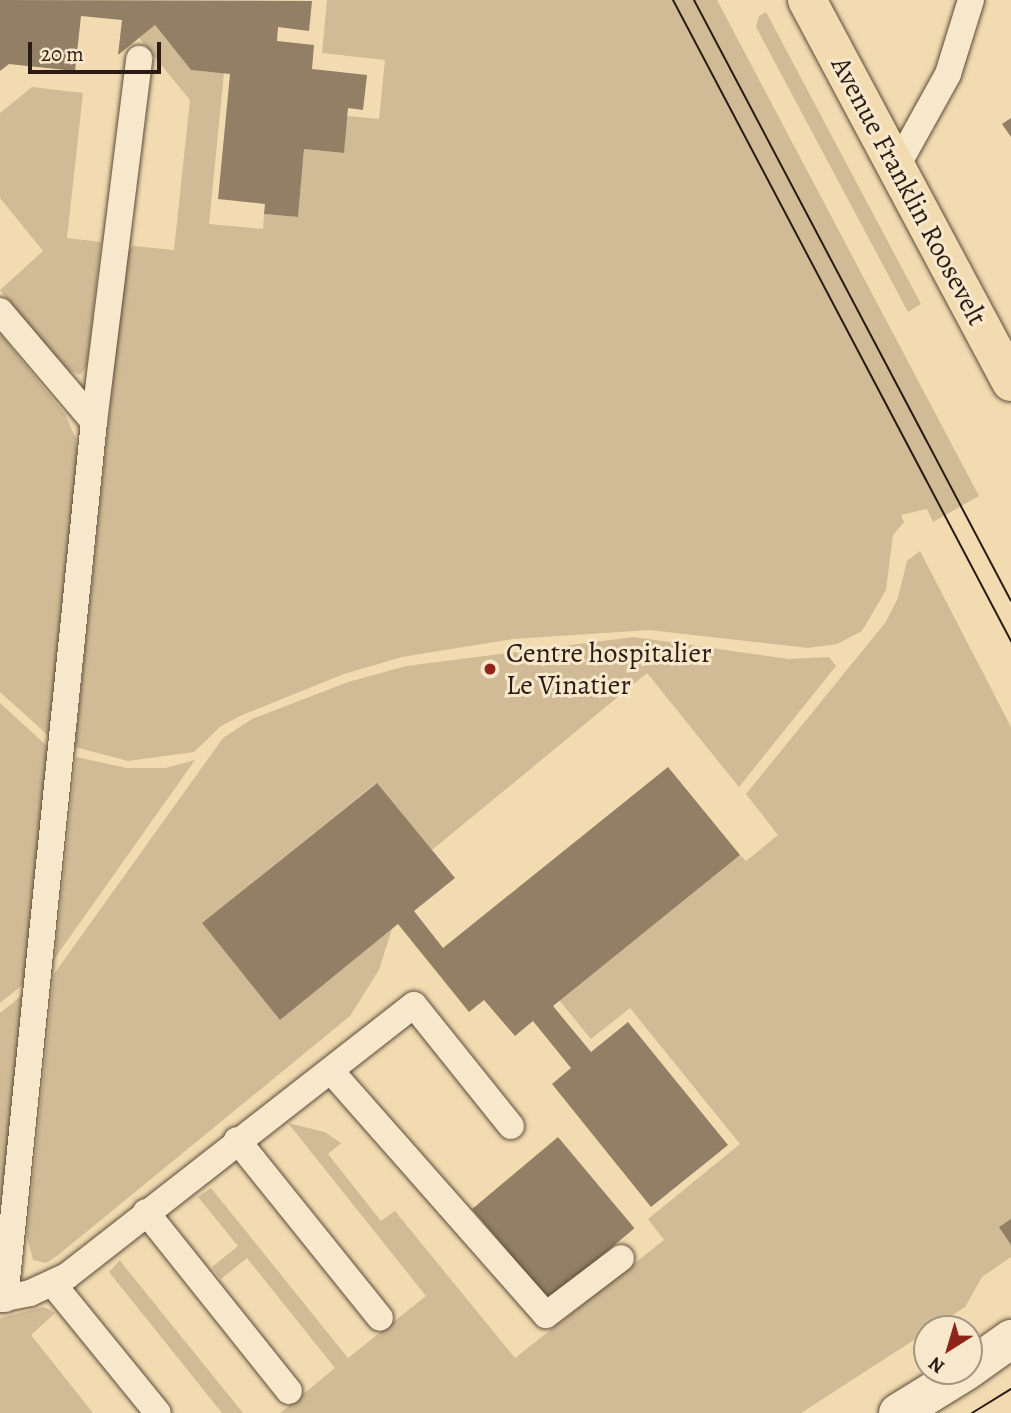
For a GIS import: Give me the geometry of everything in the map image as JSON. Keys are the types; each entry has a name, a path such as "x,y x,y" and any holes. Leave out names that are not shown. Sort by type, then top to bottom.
{"main road":[{"name":"Avenue Franklin Roosevelt","path":"807,0 1011,382"},
{"path":"983,1359 1011,1339"},
{"path":"898,1413 943,1385"}],"lane":[{"path":"896,168 948,74 971,0"},
{"path":"139,59 94,422 3,1299 53,1284 414,1005 511,1126"},
{"path":"0,311 94,422"},
{"path":"331,1071 546,1315 621,1258"},
{"path":"237,1140 380,1318"},
{"path":"146,1212 289,1391"},
{"path":"53,1284 158,1413"}],"shaded area":[{"path":"327,0 717,0 979,496 933,522 927,509 901,515 904,522 893,535 886,590 862,631 837,644 808,648 649,630 513,639 402,657 344,674 240,716 221,726 194,752 128,761 75,747 126,253 133,246 174,250 190,100 139,38 155,25 191,70 224,73 209,224 263,229 264,214 298,217 304,149 343,153 347,116 379,119 385,60 322,53"},
{"path":"766,12 921,304 908,312 756,27 759,16"},
{"path":"32,87 83,93 67,238 101,242 87,366 80,375 58,366 0,290 43,251 0,198 0,113"},
{"path":"0,334 65,414 76,439 78,466 50,737 0,692"},
{"path":"920,551 1011,727 1011,1257 982,1277 965,1307 953,1315 913,1315 913,1341 801,1413 280,1413 335,1368 247,1258 221,1279 212,1267 238,1246 198,1197 211,1188 348,1358 426,1296 288,1123 325,1132 341,1143 328,1154 381,1221 395,1211 515,1358 664,1240 648,1219 740,1144 630,1008 591,1039 559,1000 740,855 746,861 778,835 746,794 885,623 898,598 907,561"},
{"path":"634,637 789,659 829,657 836,666 739,787 647,673 432,850 376,783 202,923 280,1019 392,929 379,970 350,1016 57,1256 46,1263 33,1260 27,1237 54,974 223,738 252,719 348,682 406,666"},
{"path":"0,703 48,747 25,983 0,1003"},
{"path":"76,757 127,768 166,768 195,760 55,958"},
{"path":"25,993 0,1234 0,1013"},
{"path":"120,1260 243,1413 222,1413 109,1272"},
{"path":"44,1307 55,1313 31,1335 93,1413 0,1413 0,1318"}],"building":[{"path":"0,0 312,1 309,31 278,27 277,41 314,45 312,69 367,75 363,110 348,108 344,153 304,149 298,217 264,214 265,204 218,199 230,74 191,70 155,25 118,55 122,20 81,16 75,71 9,64 0,71"},
{"path":"1011,118 1011,137 1002,124"},
{"path":"668,767 740,855 553,1006 591,1052 628,1022 728,1145 651,1207 552,1084 571,1068 533,1021 515,1036 484,1000 469,1012 398,924 280,1020 202,923 377,783 455,878 414,911 443,948"},
{"path":"558,1137 634,1228 549,1300 472,1209"},
{"path":"1011,1219 1011,1245 999,1227"}],"tram line":[{"path":"673,0 1011,641"},
{"path":"694,0 1011,601"},
{"path":"972,1413 1011,1389"}],"place":[{"name":"Centre hospitalier Le Vinatier","path":"490,669"}]}
